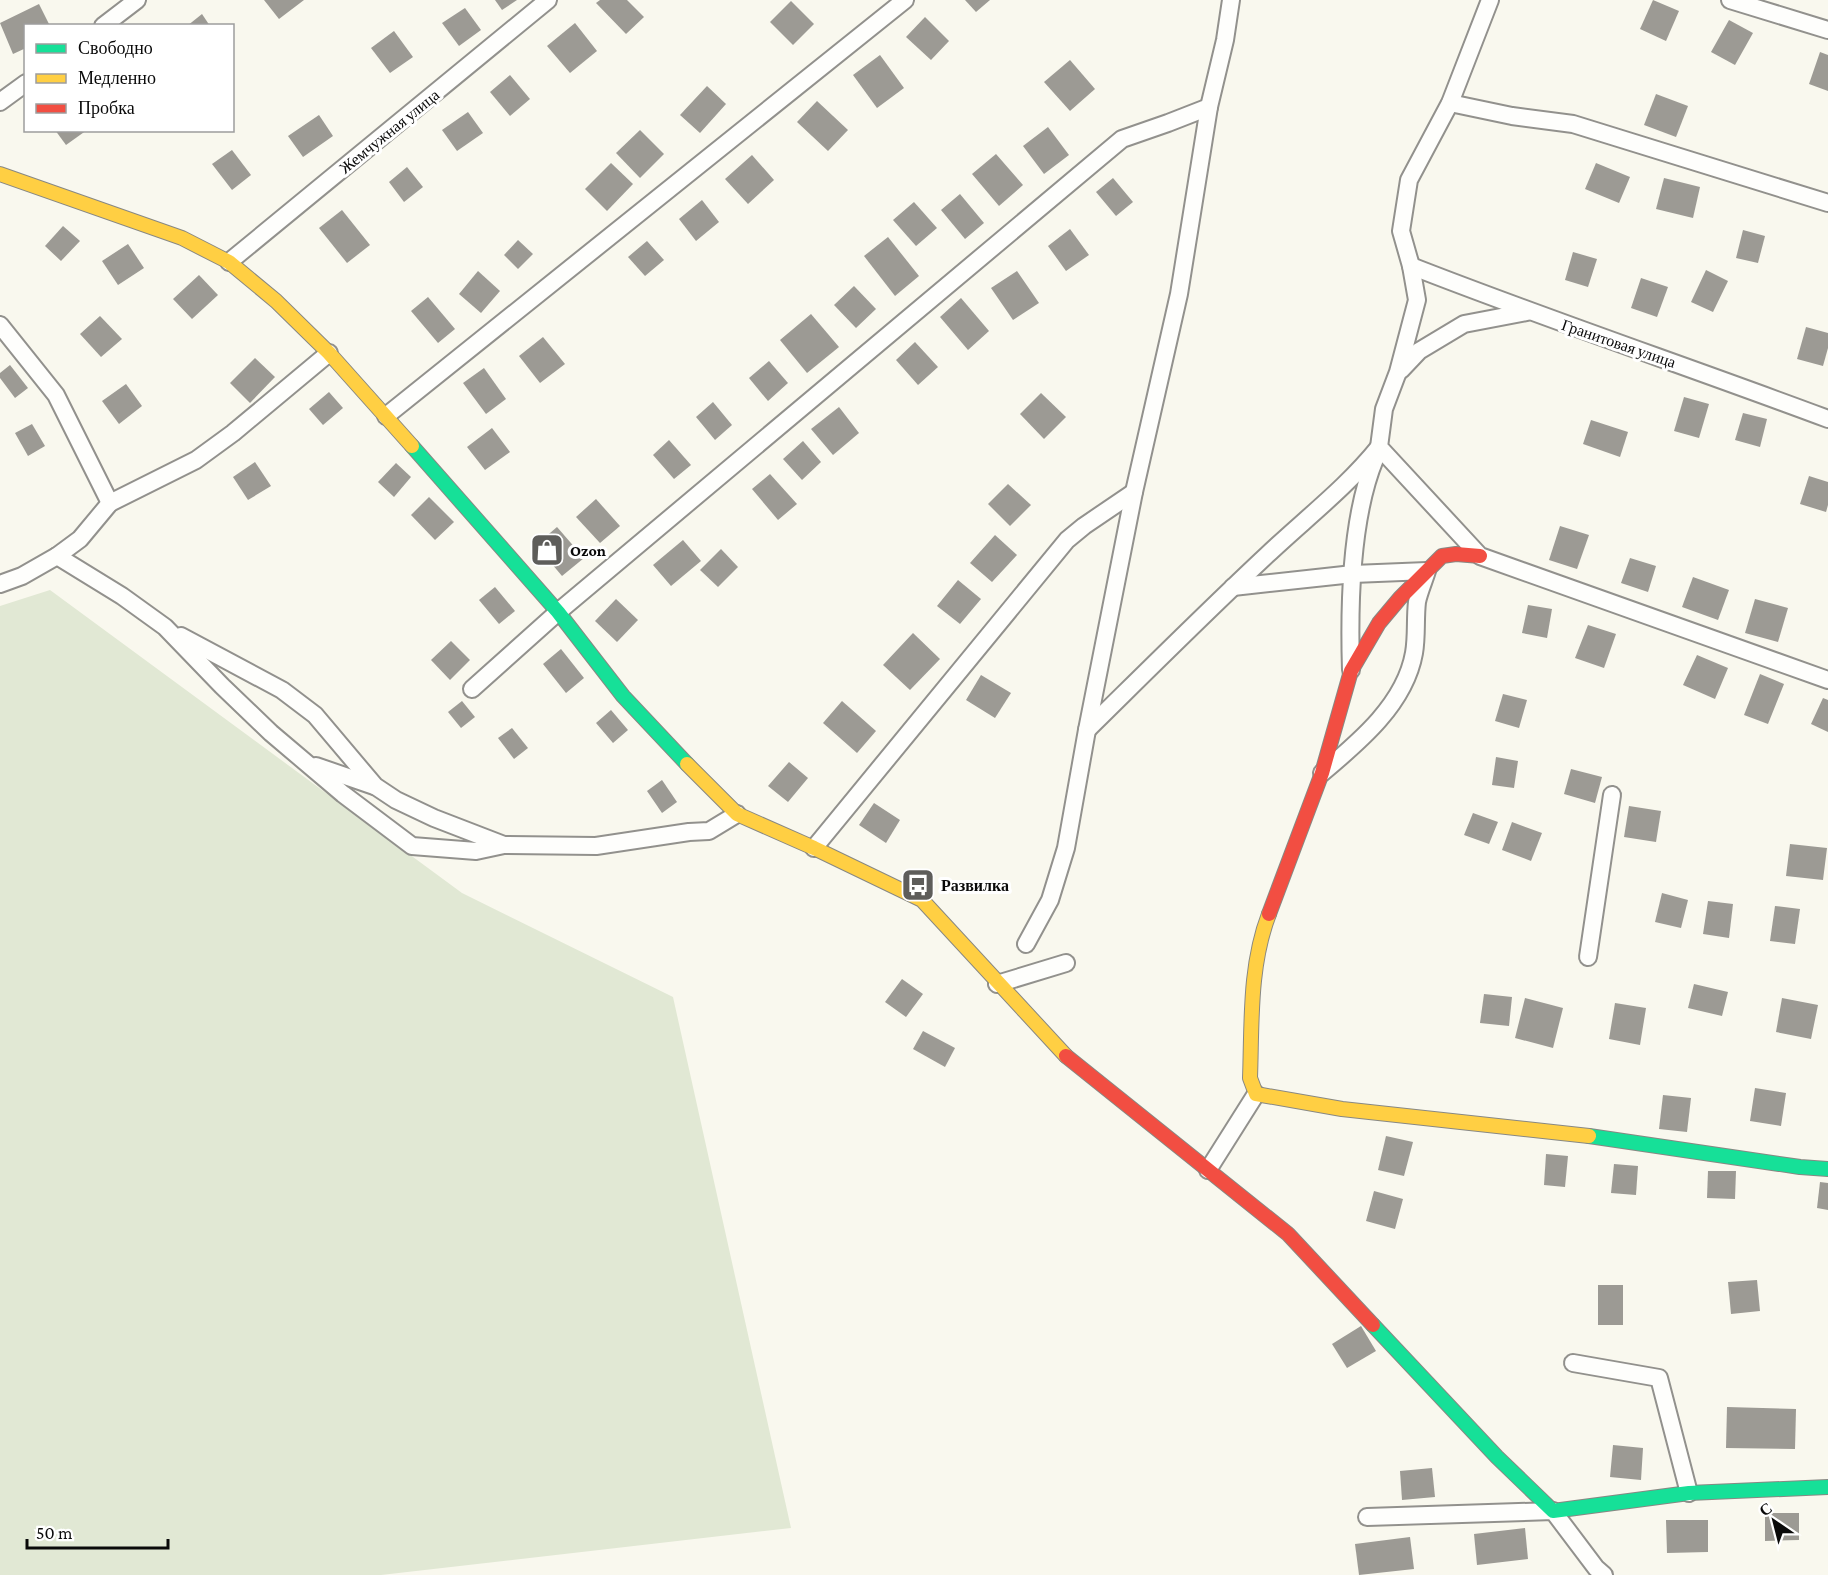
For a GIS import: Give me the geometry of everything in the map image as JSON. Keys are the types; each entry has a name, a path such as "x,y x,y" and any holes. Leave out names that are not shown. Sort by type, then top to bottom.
{"street":[{"path":"106,24 137,0"},
{"name":"Жемчужная улица","path":"230,262 548,0"},
{"path":"386,416 905,0"},
{"path":"1026,944 1050,900 1066,848 1134,492 1179,294 1209,107 1232,0"},
{"path":"1351,671 1353,574 1360,510 1368,475 1379,447 1384,409 1398,372 1417,300 1411,266 1401,231 1409,180 1450,103 1490,0"},
{"path":"1730,0 1828,30"},
{"path":"0,102 24,84"},
{"path":"1450,103 1512,116 1573,124 1828,203"},
{"path":"472,688 558,612 1122,139 1209,107"},
{"path":"0,174 182,238 230,262 276,301 329,353 386,416 558,612 623,696 658,735 737,814 922,900 1063,1054 1288,1234 1497,1457 1553,1511 1597,1573"},
{"name":"Гранитовая улица","path":"1411,266 1527,312 1716,377 1828,419"},
{"path":"1398,372 1419,351 1464,324 1527,312"},
{"path":"0,325 56,395 110,503"},
{"path":"0,584 22,576 57,556 80,539 110,503 196,460 233,433 329,353"},
{"path":"1087,730 1233,587 1312,513 1349,482 1379,447"},
{"path":"1379,447 1480,556"},
{"path":"814,848 1067,540 1134,492"},
{"path":"1256,1094 1250,1078 1254,974 1260,938 1322,773 1351,671 1379,624 1400,598 1442,556 1456,554 1480,556 1828,680"},
{"path":"57,556 122,596 165,627 282,690 315,716 375,786"},
{"path":"1233,587 1353,574 1427,571"},
{"path":"1322,773 1354,746 1388,707 1406,679 1414,653 1417,600 1427,571"},
{"path":"165,627 271,733 343,794 412,846 476,850 504,845 596,846 709,831 737,814"},
{"path":"308,763 375,786 396,800 434,819 504,845"},
{"path":"1588,957 1612,795"},
{"path":"997,984 1066,963"},
{"path":"1256,1094 1342,1109 1551,1131 1800,1167 1828,1169"},
{"path":"1208,1170 1256,1094"},
{"path":"1573,1363 1659,1378 1689,1493"},
{"path":"1367,1517 1553,1511 1689,1493 1828,1487"}],"green space":[{"path":"50,590 462,893 673,997 791,1528 381,1575 0,1575 0,606"}],"building":[{"path":"264,0 304,0 279,19"},
{"path":"495,0 517,0 502,10"},
{"path":"600,0 627,0 644,17 626,34 596,3"},
{"path":"965,0 990,0 976,12"},
{"path":"1653,0 1679,11 1666,41 1640,29"},
{"path":"791,1 814,24 793,45 770,22"},
{"path":"39,4 49,24 24,24 24,49 13,54 0,23"},
{"path":"465,8 481,30 459,46 442,23"},
{"path":"202,14 209,24 190,24"},
{"path":"925,17 949,41 931,60 906,37"},
{"path":"1729,20 1753,33 1735,65 1711,52"},
{"path":"575,23 597,51 570,73 547,46"},
{"path":"394,31 413,57 390,73 371,48"},
{"path":"1820,52 1828,55 1828,91 1809,84"},
{"path":"880,55 904,88 877,108 853,75"},
{"path":"1070,60 1095,89 1070,111 1044,82"},
{"path":"510,75 530,99 510,116 490,92"},
{"path":"707,86 726,104 700,133 680,115"},
{"path":"1656,94 1688,106 1676,137 1644,125"},
{"path":"817,101 848,130 828,151 797,122"},
{"path":"468,112 483,133 457,151 442,130"},
{"path":"319,115 333,136 303,157 288,136"},
{"path":"1048,127 1069,155 1044,174 1023,146"},
{"path":"640,130 664,154 640,178 616,153"},
{"path":"56,132 84,132 66,145"},
{"path":"232,150 251,175 232,190 212,164"},
{"path":"996,154 1023,185 999,206 972,174"},
{"path":"752,155 774,180 748,204 725,179"},
{"path":"611,163 633,184 607,211 585,189"},
{"path":"1596,163 1630,177 1619,203 1585,189"},
{"path":"407,167 423,187 404,202 389,182"},
{"path":"1113,178 1133,202 1116,216 1096,192"},
{"path":"1664,178 1700,187 1693,218 1656,209"},
{"path":"960,194 984,223 965,239 941,210"},
{"path":"702,200 719,222 696,241 679,219"},
{"path":"914,202 937,228 916,246 893,220"},
{"path":"342,210 370,245 347,263 319,228"},
{"path":"63,226 80,241 61,261 45,246"},
{"path":"1070,229 1089,255 1066,271 1048,246"},
{"path":"1743,230 1765,236 1758,263 1736,258"},
{"path":"888,237 919,276 895,296 864,256"},
{"path":"518,240 533,254 518,269 504,255"},
{"path":"647,241 664,260 645,276 628,257"},
{"path":"128,244 144,268 118,285 102,261"},
{"path":"1573,252 1597,259 1588,287 1565,280"},
{"path":"1706,270 1728,281 1713,312 1691,302"},
{"path":"478,271 500,291 481,313 459,294"},
{"path":"1017,271 1039,303 1013,320 991,288"},
{"path":"199,275 218,295 192,319 173,299"},
{"path":"1641,278 1668,287 1657,317 1631,308"},
{"path":"854,286 876,309 856,328 834,305"},
{"path":"428,297 455,329 438,343 411,311"},
{"path":"961,298 989,331 968,350 940,317"},
{"path":"811,314 839,347 807,373 780,340"},
{"path":"100,316 122,339 101,357 80,334"},
{"path":"1806,327 1828,333 1828,348 1823,366 1797,359"},
{"path":"543,337 565,364 540,383 519,356"},
{"path":"915,342 938,367 918,385 896,360"},
{"path":"255,358 275,377 250,403 230,383"},
{"path":"769,361 788,383 768,401 749,378"},
{"path":"10,365 28,388 15,398 0,378 0,373"},
{"path":"484,368 506,399 486,414 463,383"},
{"path":"126,384 142,406 119,424 102,401"},
{"path":"329,392 343,408 323,425 309,409"},
{"path":"1041,393 1066,417 1044,439 1020,414"},
{"path":"1684,397 1709,404 1699,438 1674,431"},
{"path":"713,402 732,425 715,440 696,417"},
{"path":"839,407 859,433 833,455 811,429"},
{"path":"1743,413 1767,419 1760,447 1735,440"},
{"path":"1591,420 1628,432 1620,457 1583,444"},
{"path":"32,424 45,446 28,456 15,433"},
{"path":"492,428 510,452 485,470 467,447"},
{"path":"669,440 691,465 674,479 653,455"},
{"path":"803,441 821,462 802,480 783,459"},
{"path":"255,462 271,486 248,500 233,477"},
{"path":"396,463 411,477 394,497 378,482"},
{"path":"770,474 797,504 778,520 752,489"},
{"path":"1809,476 1828,482 1826,512 1800,504"},
{"path":"1008,484 1031,505 1010,526 988,504"},
{"path":"429,497 454,522 435,540 411,515"},
{"path":"596,499 620,526 600,543 576,517"},
{"path":"1560,526 1589,535 1577,569 1549,560"},
{"path":"557,527 584,558 562,576 536,545"},
{"path":"995,535 1017,555 992,582 970,563"},
{"path":"683,540 701,561 671,586 653,565"},
{"path":"721,549 738,567 718,587 700,570"},
{"path":"1630,558 1656,566 1648,592 1621,583"},
{"path":"1693,577 1729,590 1718,620 1682,607"},
{"path":"958,580 981,599 960,624 937,606"},
{"path":"495,587 515,611 499,624 479,600"},
{"path":"616,599 638,620 617,642 595,621"},
{"path":"1755,599 1788,608 1778,642 1745,633"},
{"path":"1528,605 1552,609 1547,638 1522,633"},
{"path":"1588,625 1616,634 1604,668 1575,658"},
{"path":"913,633 940,659 910,690 883,665"},
{"path":"451,641 470,660 450,680 431,660"},
{"path":"561,649 584,678 566,693 543,664"},
{"path":"1697,655 1728,668 1715,699 1683,685"},
{"path":"1760,674 1784,684 1768,724 1744,715"},
{"path":"981,675 1011,693 995,718 966,700"},
{"path":"1503,694 1527,700 1519,728 1495,721"},
{"path":"1823,698 1828,700 1828,732 1811,724"},
{"path":"462,701 475,717 461,728 448,712"},
{"path":"842,701 876,731 857,753 823,723"},
{"path":"611,710 628,730 613,743 596,723"},
{"path":"512,728 528,748 514,759 498,738"},
{"path":"1496,757 1518,761 1514,788 1492,785"},
{"path":"789,762 808,778 788,802 768,786"},
{"path":"1571,769 1602,777 1595,803 1564,794"},
{"path":"662,780 677,802 662,813 647,791"},
{"path":"874,803 900,820 886,843 859,825"},
{"path":"1629,806 1661,811 1656,842 1624,837"},
{"path":"1473,813 1498,822 1489,844 1464,835"},
{"path":"1512,822 1542,833 1531,861 1502,850"},
{"path":"1790,844 1827,848 1823,880 1786,876"},
{"path":"1662,893 1688,900 1681,928 1655,922"},
{"path":"1708,901 1733,904 1729,938 1703,934"},
{"path":"1775,906 1800,909 1795,944 1770,941"},
{"path":"902,979 923,994 906,1017 885,1002"},
{"path":"1694,984 1728,992 1722,1016 1688,1008"},
{"path":"1484,994 1512,997 1509,1026 1480,1023"},
{"path":"1525,998 1563,1008 1553,1048 1515,1038"},
{"path":"1782,998 1818,1005 1811,1039 1776,1032"},
{"path":"1615,1003 1646,1008 1640,1045 1609,1039"},
{"path":"923,1031 955,1048 945,1067 913,1049"},
{"path":"1755,1088 1786,1093 1781,1126 1750,1121"},
{"path":"1663,1095 1691,1098 1687,1132 1659,1129"},
{"path":"1386,1136 1413,1142 1404,1176 1378,1170"},
{"path":"1546,1154 1568,1156 1565,1187 1544,1185"},
{"path":"1614,1164 1638,1166 1636,1195 1611,1193"},
{"path":"1708,1171 1736,1171 1735,1199 1707,1198"},
{"path":"1820,1182 1828,1183 1828,1210 1817,1208"},
{"path":"1374,1191 1403,1199 1395,1229 1366,1221"},
{"path":"1757,1280 1760,1311 1731,1314 1728,1282"},
{"path":"1598,1285 1623,1285 1623,1325 1598,1325"},
{"path":"1361,1326 1376,1351 1347,1368 1332,1344"},
{"path":"1727,1407 1796,1409 1795,1449 1726,1448"},
{"path":"1613,1445 1643,1448 1641,1480 1610,1477"},
{"path":"1432,1468 1435,1497 1402,1500 1400,1471"},
{"path":"1765,1513 1799,1513 1799,1540 1765,1541"},
{"path":"1666,1520 1708,1520 1708,1552 1667,1553"},
{"path":"1525,1528 1528,1559 1477,1565 1474,1534"},
{"path":"1410,1537 1414,1569 1359,1575 1355,1544"}],"traffic: fast":[{"path":"412,446 558,612 623,696 687,764"},
{"path":"1589,1136 1800,1167 1828,1169"},
{"path":"1373,1325 1497,1457 1553,1511 1689,1493 1828,1487"}],"traffic: slow":[{"path":"0,174 182,238 229,262 276,301 329,353 412,446"},
{"path":"687,764 737,814 922,900 1066,1056"},
{"path":"1269,914 1258,954 1253,995 1250,1078 1256,1094 1342,1109 1589,1136"}],"traffic: jam":[{"path":"1269,914 1322,773 1351,671 1379,623 1400,598 1442,556 1456,554 1480,556"},
{"path":"1066,1056 1288,1234 1373,1325"}],"place":[{"name":"Ozon","path":"547,550"},
{"name":"Развилка","path":"918,885"}]}
